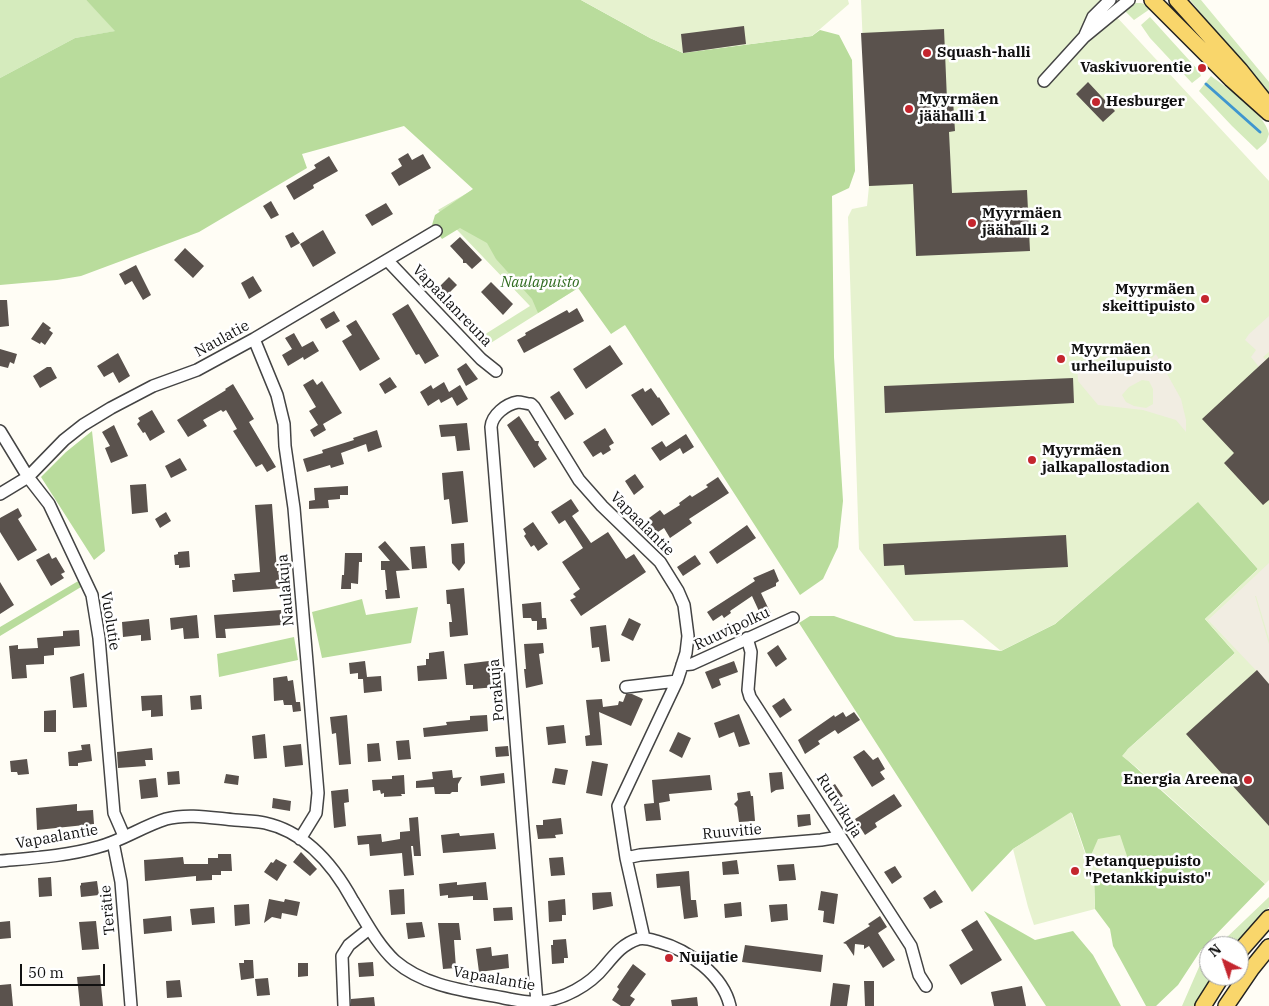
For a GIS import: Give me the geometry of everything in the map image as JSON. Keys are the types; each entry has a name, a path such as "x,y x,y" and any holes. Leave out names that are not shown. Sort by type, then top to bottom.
{"main road":[{"path":"1152,0 1232,80 1269,113"},
{"path":"1177,0 1240,70 1269,106"},
{"path":"1249,944 1263,932 1269,918"},
{"path":"1226,1006 1269,948"},
{"path":"1203,1006 1216,986"}],"street":[{"path":"1084,37 1094,17 1110,0"},
{"path":"1044,81 1084,37 1129,0"},
{"name":"Naulatie","path":"0,494 28,477 64,440 111,408 153,386 198,370 436,231"},
{"name":"Vapaalanreuna","path":"388,260 485,363 496,371"},
{"name":"Naulakuja","path":"254,339 277,395 284,424 294,517 318,794 316,813 300,839"},
{"name":"Porakuja","path":"531,404 518,402 506,407 493,418 491,427 537,1003"},
{"name":"Vapaalantie","path":"0,861 79,852 101,847 124,836 180,816 265,823 289,832 317,850 353,900 369,929 384,950 408,970 436,983 477,994 537,1003 549,1001 574,990 597,975 621,948 644,938 626,858 618,806 677,681 688,636 686,618 678,591 669,574 660,562 602,506 579,480 531,404"},
{"name":"Vuolutie","path":"0,431 28,477 49,504 92,595 99,638 114,813 124,836"},
{"name":"Ruuvipolku","path":"682,665 692,664 793,618"},
{"name":"Ruuvikuja","path":"748,638 750,652 748,690 750,697 911,946 919,975 926,986"},
{"path":"626,687 677,681"},
{"name":"Ruuvitie","path":"626,858 640,855 821,840 839,836"},
{"name":"Terätie","path":"113,842 121,882 131,1006"},
{"path":"344,1006 342,956 349,945 369,929"},
{"path":"1263,932 1269,948"},
{"path":"644,938 676,948 699,961 720,986 730,1006"}],"green space":[{"path":"0,0 86,0 116,31 75,38 0,78"},
{"path":"86,0 581,0 650,38 683,53 812,36 820,30 839,35 852,60 855,171 849,188 832,196 834,357 843,501 838,547 823,579 800,595 625,325 611,334 578,288 538,313 532,299 496,259 487,243 460,228 442,239 432,225 435,215 473,189 404,126 302,154 307,168 199,232 81,276 0,285 0,78 75,38 115,31"},
{"path":"581,0 848,0 849,4 812,36 683,53 650,38"},
{"name":"Myyrmäen urheilupuisto","path":"861,0 1101,0 1269,181 1269,880 1265,884 1122,756 1235,653 1205,619 1258,569 1198,502 1055,624 1001,651 963,620 914,621 859,549 848,217 852,209 867,206 869,186"},
{"path":"1190,0 1201,0 1269,82 1269,96"},
{"path":"1134,3 1150,6 1150,9 1134,20 1124,10"},
{"path":"1150,17 1199,71 1201,76 1192,83 1150,38 1141,25"},
{"path":"1211,76 1253,110 1266,126 1269,134 1266,142 1257,150 1199,91"},
{"name":"Naulapuisto","path":"474,189 578,288 486,346 479,338 530,306 438,210"},
{"path":"92,431 105,551 94,560 41,477 66,452"},
{"path":"1198,501 1258,569 1205,619 1235,653 1128,749 1123,756 1265,884 1215,936 1199,936 1199,953 1178,985 1156,1006 1146,1006 1113,946 1110,929 1095,909 1094,879 1120,885 1089,863 1072,813 1013,849 972,892 799,623 810,616 834,616 896,637 1001,651 1055,624"},
{"path":"80,580 81,587 0,636 0,627"},
{"path":"362,599 366,615 418,607 411,643 322,658 312,612"},
{"path":"294,637 298,660 219,677 217,654"},
{"name":"Petanquepuisto \"Petankkipuisto\"","path":"1071,812 1088,862 1098,839 1120,835 1135,880 1120,885 1094,879 1095,909 1034,925 1013,849"},
{"path":"1269,897 1269,907 1244,936 1228,936"},
{"path":"984,911 1035,940 1073,931 1093,955 1121,1006 1046,1006"},
{"path":"1199,967 1199,986 1208,986 1195,1006 1182,1006"}],"shaded area":[{"path":"1269,316 1269,352 1263,357 1266,360 1259,367 1251,357 1256,350 1245,340"},
{"path":"1156,354 1181,399 1186,420 1186,432 1176,420 1143,410 1098,405 1078,381 1077,364 1152,358","holes":["1142,380 1149,381 1153,389 1153,404 1146,408 1134,406 1126,402 1122,395 1129,387"]},
{"path":"1269,563 1269,639 1255,596 1269,644 1269,684 1208,620"}],"building":[{"path":"744,26 746,44 683,53 681,34"},
{"name":"Myyrmäen jäähalli 1","path":"944,29 947,100 953,100 955,131 949,132 952,193 1027,190 1030,251 916,256 913,184 869,186 861,33"},
{"name":"Hesburger","path":"1088,82 1115,111 1103,122 1076,94"},
{"path":"408,153 412,160 423,154 431,168 399,186 391,173 402,166 398,159"},
{"path":"329,156 338,171 313,185 314,188 294,200 286,186 316,168 314,165"},
{"path":"271,201 279,215 271,219 263,206"},
{"path":"386,203 393,214 372,226 365,215"},
{"path":"323,230 336,253 313,267 300,244"},
{"path":"293,232 300,243 291,248 285,236"},
{"path":"460,237 482,260 472,269 466,263 463,263 463,260 450,246"},
{"path":"185,248 204,266 193,278 174,260"},
{"path":"136,265 151,295 143,300 132,281 125,285 119,274"},
{"path":"253,276 262,291 249,299 241,283"},
{"path":"449,277 457,285 442,300 434,292"},
{"path":"491,282 513,304 503,315 481,292"},
{"path":"0,300 7,300 9,326 0,327"},
{"path":"408,304 439,356 425,364 419,354 416,355 392,314"},
{"path":"577,308 584,321 524,353 517,340 526,335 525,333 567,310 569,313"},
{"path":"334,311 340,321 326,329 320,319"},
{"path":"356,320 380,359 360,371 342,341 352,335 346,326"},
{"path":"43,322 51,328 49,330 53,333 45,345 31,339"},
{"path":"294,333 302,347 313,341 319,351 304,360 303,357 288,366 282,355 292,349 285,338"},
{"path":"610,345 623,364 586,389 573,369"},
{"path":"0,349 17,354 14,364 10,362 8,368 0,366"},
{"path":"118,353 130,376 119,383 113,372 104,377 97,366"},
{"path":"1269,357 1269,500 1263,505 1224,463 1234,453 1202,419"},
{"path":"466,363 478,379 466,386 457,369"},
{"path":"47,367 51,367 57,378 40,388 33,376"},
{"path":"390,377 397,387 385,394 379,384"},
{"path":"1073,378 1074,403 885,413 884,386"},
{"path":"313,379 317,385 322,381 342,413 323,424 326,430 314,437 310,430 318,425 309,411 316,407 303,385"},
{"path":"444,382 449,392 460,385 468,399 457,406 452,397 441,403 439,399 428,406 420,392 431,385 433,389"},
{"path":"233,384 254,419 249,422 276,467 267,472 262,464 256,467 233,431 237,429 226,410 223,412 221,410 203,420 207,426 188,437 177,420"},
{"path":"643,388 645,392 651,388 670,414 652,426 631,395"},
{"path":"559,391 574,414 565,420 550,397"},
{"path":"152,410 165,432 150,441 137,424 140,421 138,418"},
{"path":"519,416 535,441 539,441 538,445 547,459 534,468 507,425"},
{"path":"467,423 470,450 457,451 455,436 441,437 439,425"},
{"path":"114,425 128,456 111,463 105,448 110,446 102,432"},
{"path":"605,428 614,443 609,446 611,450 603,455 601,452 593,457 583,442"},
{"path":"377,430 382,447 368,452 366,444 341,453 344,464 331,468 330,465 307,472 303,459 323,453 322,450 354,440 353,438"},
{"path":"686,434 694,447 683,454 680,448 660,461 651,448 662,441 666,447"},
{"path":"180,458 187,470 171,478 165,466"},
{"path":"463,471 468,522 452,524 449,499 444,500 442,473"},
{"path":"635,474 644,487 634,495 625,481"},
{"path":"718,477 729,493 689,519 692,523 670,538 664,528 655,534 648,524 651,521 649,518 660,510 664,515 680,505 679,503 690,495 692,497 708,487 706,485"},
{"path":"146,484 148,512 132,514 130,485"},
{"path":"348,486 348,495 340,495 340,499 328,500 329,508 309,509 309,501 315,500 314,488"},
{"path":"571,499 579,511 572,516 591,543 608,532 626,559 634,554 646,572 581,616 570,600 576,597 573,594 580,589 562,562 583,548 565,520 559,524 551,512"},
{"path":"272,504 277,571 285,570 286,588 233,592 232,580 235,580 234,574 260,572 255,505"},
{"path":"18,508 22,516 18,519 37,550 18,561 0,532 0,518"},
{"path":"166,512 171,521 160,528 155,519"},
{"path":"533,522 548,544 538,551 534,545 531,547 524,536 526,534 523,529"},
{"path":"747,525 756,538 717,564 709,552"},
{"path":"1066,535 1068,567 905,575 904,565 884,566 883,544"},
{"path":"385,541 410,570 396,571 400,598 386,599 385,570 381,570 381,561 390,561 378,547"},
{"path":"464,543 465,563 459,571 452,563 451,544"},
{"path":"425,546 427,568 412,569 410,547"},
{"path":"189,551 190,567 179,568 179,565 175,565 174,555 178,554 178,552"},
{"path":"49,553 52,559 56,557 65,572 61,574 64,578 51,586 36,560"},
{"path":"345,553 362,553 362,562 359,562 358,584 351,583 351,589 341,589"},
{"path":"695,555 701,564 683,576 677,567"},
{"path":"774,569 779,581 776,583 776,586 761,593 772,616 763,620 752,596 730,611 731,613 724,618 722,615 713,621 707,612 755,581 753,578"},
{"path":"0,582 14,605 0,614"},
{"path":"464,588 468,635 450,637 449,622 452,622 450,604 447,604 446,590"},
{"path":"541,602 542,618 546,618 547,629 537,630 537,621 532,621 531,618 523,618 522,604"},
{"path":"281,610 282,625 225,629 226,638 216,638 214,615"},
{"path":"197,615 199,638 184,639 183,628 171,630 170,618"},
{"path":"629,618 641,624 633,641 621,635"},
{"path":"149,619 151,640 141,641 141,635 123,637 122,622"},
{"path":"606,625 610,661 601,662 599,647 592,648 590,627"},
{"path":"79,630 80,646 54,648 54,655 44,656 44,664 26,665 27,678 12,679 9,646 18,645 18,649 38,648 37,638 63,636 63,631"},
{"path":"543,643 544,653 539,654 543,684 526,688 524,644"},
{"path":"778,645 787,659 776,667 767,653"},
{"path":"444,651 447,679 418,681 417,666 426,665 429,653"},
{"path":"497,660 500,684 496,684 496,687 473,689 473,685 466,685 464,664"},
{"path":"365,661 367,677 381,676 382,691 364,693 363,679 358,679 358,673 350,674 349,663"},
{"path":"734,661 738,672 719,679 721,685 712,689 705,672"},
{"name":"Energia Areena","path":"1257,670 1269,684 1269,826 1186,734"},
{"path":"84,673 87,707 73,708 70,677"},
{"path":"287,676 288,681 293,680 296,702 300,702 301,711 293,712 292,705 284,705 283,700 274,701 273,678"},
{"path":"626,694 632,694 643,699 631,726 599,712 602,745 586,746 585,736 590,735 586,700 602,699 603,707 618,705 619,701 623,702"},
{"path":"162,695 163,716 151,717 151,710 142,711 141,696"},
{"path":"201,695 202,709 191,710 190,696"},
{"path":"784,698 792,710 780,718 772,706"},
{"path":"56,710 56,732 44,732 44,711"},
{"path":"843,712 846,717 854,712 860,720 838,734 835,730 818,741 820,744 805,754 798,740 834,715 835,717"},
{"path":"739,714 750,744 739,747 734,732 719,738 714,723"},
{"path":"347,715 351,764 339,765 336,733 332,734 330,717"},
{"path":"487,715 488,731 424,737 423,728 447,725 446,722 470,720 470,716"},
{"path":"564,725 566,743 548,745 546,727"},
{"path":"678,732 691,738 682,758 669,751"},
{"path":"265,734 267,758 254,759 252,736"},
{"path":"409,740 411,759 398,760 396,741"},
{"path":"379,743 381,761 368,762 367,744"},
{"path":"90,744 92,761 78,763 78,766 69,766 68,752 82,750 81,745"},
{"path":"301,744 303,765 285,767 283,746"},
{"path":"508,746 509,756 496,757 495,747"},
{"path":"152,748 153,760 145,760 146,766 118,768 117,752"},
{"path":"864,750 873,760 878,757 885,769 880,772 885,779 872,787 853,757"},
{"path":"27,759 29,774 18,775 17,772 11,772 10,761"},
{"path":"592,761 608,764 602,796 586,793"},
{"path":"555,768 568,770 565,785 552,783"},
{"path":"452,770 453,778 462,777 458,784 458,792 435,794 434,787 416,788 416,781 433,779 432,772"},
{"path":"179,771 180,784 168,785 167,772"},
{"path":"782,772 784,789 771,793 769,773"},
{"path":"504,773 505,783 481,786 480,776"},
{"path":"226,774 239,776 238,785 224,783"},
{"path":"404,775 405,794 401,794 402,796 384,797 384,793 381,794 380,790 373,791 372,780 392,779 392,776"},
{"path":"710,775 712,790 669,794 670,801 659,803 661,820 646,821 644,804 654,803 652,780"},
{"path":"156,778 158,797 141,799 139,780"},
{"path":"835,784 843,796 835,801 827,789"},
{"path":"348,789 349,802 344,803 346,826 334,828 331,791"},
{"path":"750,791 751,796 753,796 755,821 739,822 737,807 734,804 738,800 737,793"},
{"path":"894,794 902,806 875,823 877,827 865,835 855,819"},
{"path":"273,798 291,801 290,811 272,808"},
{"path":"77,804 77,811 93,810 94,824 37,830 36,808"},
{"path":"810,814 811,825 798,827 797,815"},
{"path":"418,817 421,856 414,856 413,846 411,846 414,875 404,876 402,853 370,856 369,844 358,845 357,836 381,834 382,842 400,839 400,832 410,831 409,818"},
{"path":"561,818 563,834 555,835 556,838 538,839 536,825 543,825 543,820"},
{"path":"459,833 460,836 494,833 496,849 443,853 441,835"},
{"path":"301,852 317,869 310,876 293,862"},
{"path":"218,854 231,854 232,871 221,871 221,875 212,875 212,880 196,881 196,876 145,881 144,860 183,857 184,864 208,864 208,858 218,858"},
{"path":"563,857 565,875 551,876 549,858"},
{"path":"276,859 287,865 277,881 264,872 271,862 273,863"},
{"path":"737,860 739,874 723,875 722,862"},
{"path":"794,864 796,880 779,881 777,865"},
{"path":"895,866 902,877 892,884 884,872"},
{"path":"689,871 691,900 696,900 698,917 684,919 680,886 657,888 656,874"},
{"path":"51,877 52,896 39,897 38,878"},
{"path":"97,881 99,895 81,897 81,883"},
{"path":"457,882 457,885 486,882 488,900 473,900 473,896 448,898 448,895 440,896 439,884"},
{"path":"404,889 405,914 391,915 389,890"},
{"path":"935,890 943,902 930,909 923,898"},
{"path":"821,891 838,894 834,924 823,922 824,911 818,910"},
{"path":"611,892 613,906 593,910 592,893"},
{"path":"269,899 284,902 285,899 300,902 297,916 282,913 281,919 272,917 264,923"},
{"path":"565,899 566,915 562,915 562,921 549,922 548,901"},
{"path":"741,902 742,916 725,918 724,904"},
{"path":"249,904 250,924 235,926 234,905"},
{"path":"787,904 788,920 771,922 769,905"},
{"path":"214,907 215,923 192,925 190,909"},
{"path":"512,907 513,920 494,921 493,908"},
{"path":"171,916 172,931 144,934 143,919"},
{"path":"880,916 887,927 878,933 895,960 883,968 869,946 864,949 864,945 855,944 854,956 846,944 843,943 870,926 868,924"},
{"path":"977,920 1002,960 961,985 949,965 973,950 961,930"},
{"path":"10,921 11,938 0,939 0,922"},
{"path":"96,921 99,949 82,950 79,922"},
{"path":"422,922 425,937 408,939 406,923"},
{"path":"438,923 459,923 461,940 454,940 456,968 443,969"},
{"path":"566,939 568,958 564,958 564,963 552,964 551,945 553,945 553,940"},
{"path":"745,945 823,955 821,972 742,962"},
{"path":"491,947 492,956 508,954 509,968 479,972 476,949"},
{"path":"244,960 253,960 254,978 241,980 239,963 244,963"},
{"path":"373,962 374,976 359,977 358,963"},
{"path":"298,963 308,963 308,976 298,977"},
{"path":"633,964 646,974 630,996 635,999 630,1006 621,1006 612,1000 619,989 617,987"},
{"path":"100,975 103,1006 80,1006 77,977"},
{"path":"268,978 270,995 257,996 255,979"},
{"path":"180,980 182,997 167,998 166,981"},
{"path":"864,981 874,981 874,1006 865,1006"},
{"path":"833,983 850,985 847,1006 830,1006"},
{"path":"11,984 13,1006 0,1006 0,985"},
{"path":"1022,986 1026,1006 994,1006 991,992"},
{"path":"374,997 375,1006 351,1006 351,999"},
{"path":"697,997 698,1006 672,1006 671,1000"}],"waterway":[{"path":"1206,84 1260,132"}],"place":[{"name":"Squash-halli","path":"927,53"},
{"name":"Vaskivuorentie","path":"1202,68"},
{"name":"Hesburger","path":"1096,102"},
{"name":"Myyrmäen jäähalli 1","path":"909,109"},
{"name":"Myyrmäen jäähalli 2","path":"972,223"},
{"name":"Myyrmäen skeittipuisto","path":"1205,299"},
{"name":"Myyrmäen urheilupuisto","path":"1061,359"},
{"name":"Myyrmäen jalkapallostadion","path":"1032,460"},
{"name":"Energia Areena","path":"1248,780"},
{"name":"Petanquepuisto \"Petankkipuisto\"","path":"1075,871"},
{"name":"Nuijatie","path":"669,958"}]}
